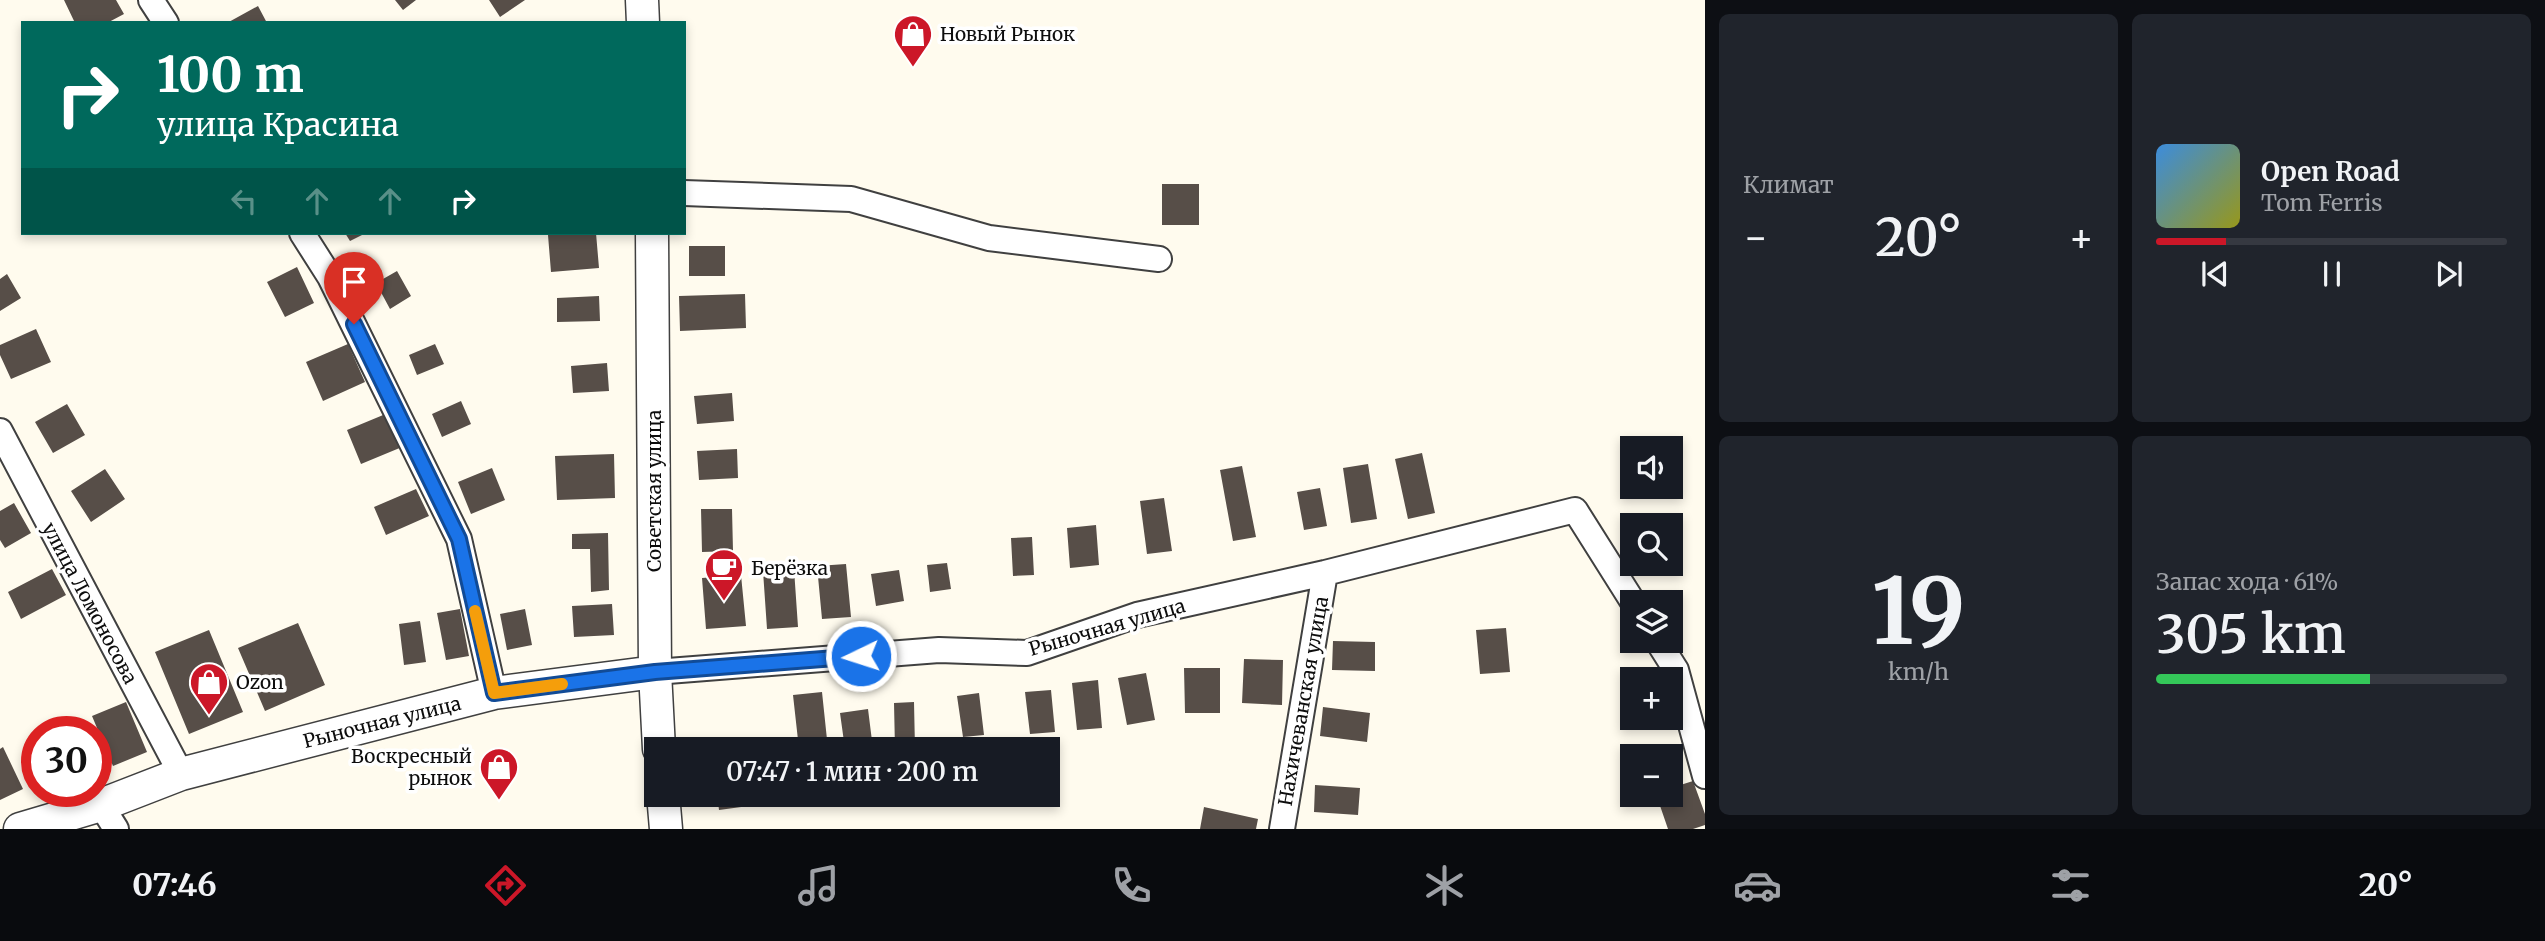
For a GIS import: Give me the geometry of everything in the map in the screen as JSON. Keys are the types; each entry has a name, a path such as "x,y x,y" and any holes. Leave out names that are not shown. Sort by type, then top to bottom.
{"street":[{"path":"151,0 165,21"},
{"path":"642,0 643,21"},
{"path":"686,193 851,199 989,238 1159,259"},
{"path":"303,235 330,277 459,539 494,693"},
{"name":"Советская улица","path":"652,235 655,672 658,737"},
{"name":"улица Ломоносова","path":"0,431 181,774"},
{"name":"Рыночная улица","path":"20,829 109,817 181,774 494,693 655,672 939,650 1027,653 1137,615 1325,573 1575,510 1625,590"},
{"name":"Нахичеванская улица","path":"1282,829 1325,573"},
{"path":"1665,653 1676,670 1705,776"},
{"path":"664,807 666,829"}],"building":[{"path":"64,0 116,0 124,14 111,21 74,21"},
{"path":"395,0 416,0 403,10"},
{"path":"489,0 525,0 500,17"},
{"path":"258,6 266,21 231,21"},
{"path":"1162,184 1199,184 1199,225 1162,225"},
{"path":"346,235 362,235 350,241"},
{"path":"548,235 596,235 599,268 551,272"},
{"path":"689,246 725,246 725,276 689,276"},
{"path":"297,267 314,303 285,317 267,282"},
{"path":"397,271 411,296 390,309 376,283"},
{"path":"7,274 21,298 0,311 0,279"},
{"path":"745,294 746,328 680,331 679,296"},
{"path":"599,296 600,321 557,322 557,298"},
{"path":"36,329 51,362 11,379 0,355 0,345"},
{"path":"348,344 365,382 323,401 306,362"},
{"path":"435,344 444,364 417,375 409,355"},
{"path":"607,363 609,391 573,393 571,366"},
{"path":"732,393 734,421 697,424 694,396"},
{"path":"461,401 471,424 442,437 432,414"},
{"path":"67,404 85,435 53,453 35,422"},
{"path":"388,413 402,447 361,464 347,430"},
{"path":"737,449 738,478 699,480 697,451"},
{"path":"1422,453 1435,513 1408,519 1395,459"},
{"path":"614,454 615,498 557,500 555,456"},
{"path":"1368,464 1377,519 1351,523 1343,468"},
{"path":"1242,466 1256,537 1233,541 1220,470"},
{"path":"492,468 505,500 471,514 458,482"},
{"path":"105,469 125,499 91,522 71,491"},
{"path":"1320,488 1327,526 1304,530 1297,492"},
{"path":"416,489 429,516 386,535 374,507"},
{"path":"1164,498 1172,551 1147,554 1140,501"},
{"path":"14,503 31,533 5,548 0,540 0,511"},
{"path":"701,509 732,509 733,551 702,552"},
{"path":"1096,525 1099,565 1070,568 1067,528"},
{"path":"608,533 609,590 591,592 590,549 572,549 572,534"},
{"path":"1032,537 1034,575 1013,576 1011,538"},
{"path":"947,563 951,589 930,592 927,565"},
{"path":"846,564 851,617 822,619 817,566"},
{"path":"52,569 66,595 21,619 8,592"},
{"path":"794,569 798,627 767,629 763,571"},
{"path":"899,570 904,601 876,606 871,574"},
{"name":"Берёзка","path":"741,575 746,626 706,629 702,578"},
{"path":"612,604 614,635 574,637 572,606"},
{"path":"460,609 469,656 446,660 437,613"},
{"path":"525,609 532,645 507,650 500,614"},
{"path":"420,621 426,662 404,665 399,624"},
{"path":"298,623 325,685 265,711 238,648"},
{"path":"1506,628 1510,672 1480,674 1476,630"},
{"path":"209,630 243,712 189,734 155,652"},
{"path":"1333,641 1375,642 1375,671 1332,670"},
{"path":"1244,659 1283,660 1282,705 1242,703"},
{"path":"1184,668 1220,668 1220,713 1185,713"},
{"path":"1146,673 1155,720 1127,725 1118,678"},
{"path":"1098,680 1102,728 1077,730 1072,683"},
{"path":"1051,690 1055,732 1030,734 1025,692"},
{"path":"822,692 827,737 798,737 793,695"},
{"path":"979,693 984,735 963,737 957,696"},
{"path":"126,702 147,752 113,766 112,716 92,716"},
{"path":"914,702 915,737 895,737 894,703"},
{"path":"1323,707 1370,713 1367,742 1320,736"},
{"path":"868,709 872,737 843,737 840,713"},
{"path":"3,747 21,790 0,800 0,749"},
{"path":"1693,781 1705,814 1705,825 1693,829 1668,829 1660,807 1683,807 1683,784"},
{"path":"1315,785 1360,788 1358,815 1314,812"},
{"path":"719,807 741,807 719,810"},
{"path":"1204,807 1258,819 1256,829 1200,829"}],"slow traffic":[{"path":"475,611 494,693 562,684"}],"place":[{"name":"Новый Рынок","path":"913,68"},
{"name":"Берёзка","path":"724,602"},
{"name":"Ozon","path":"209,716"},
{"name":"Воскресный рынок","path":"499,801"}],"route":[{"path":"354,324 459,539 494,693 655,672 861,656"}]}
